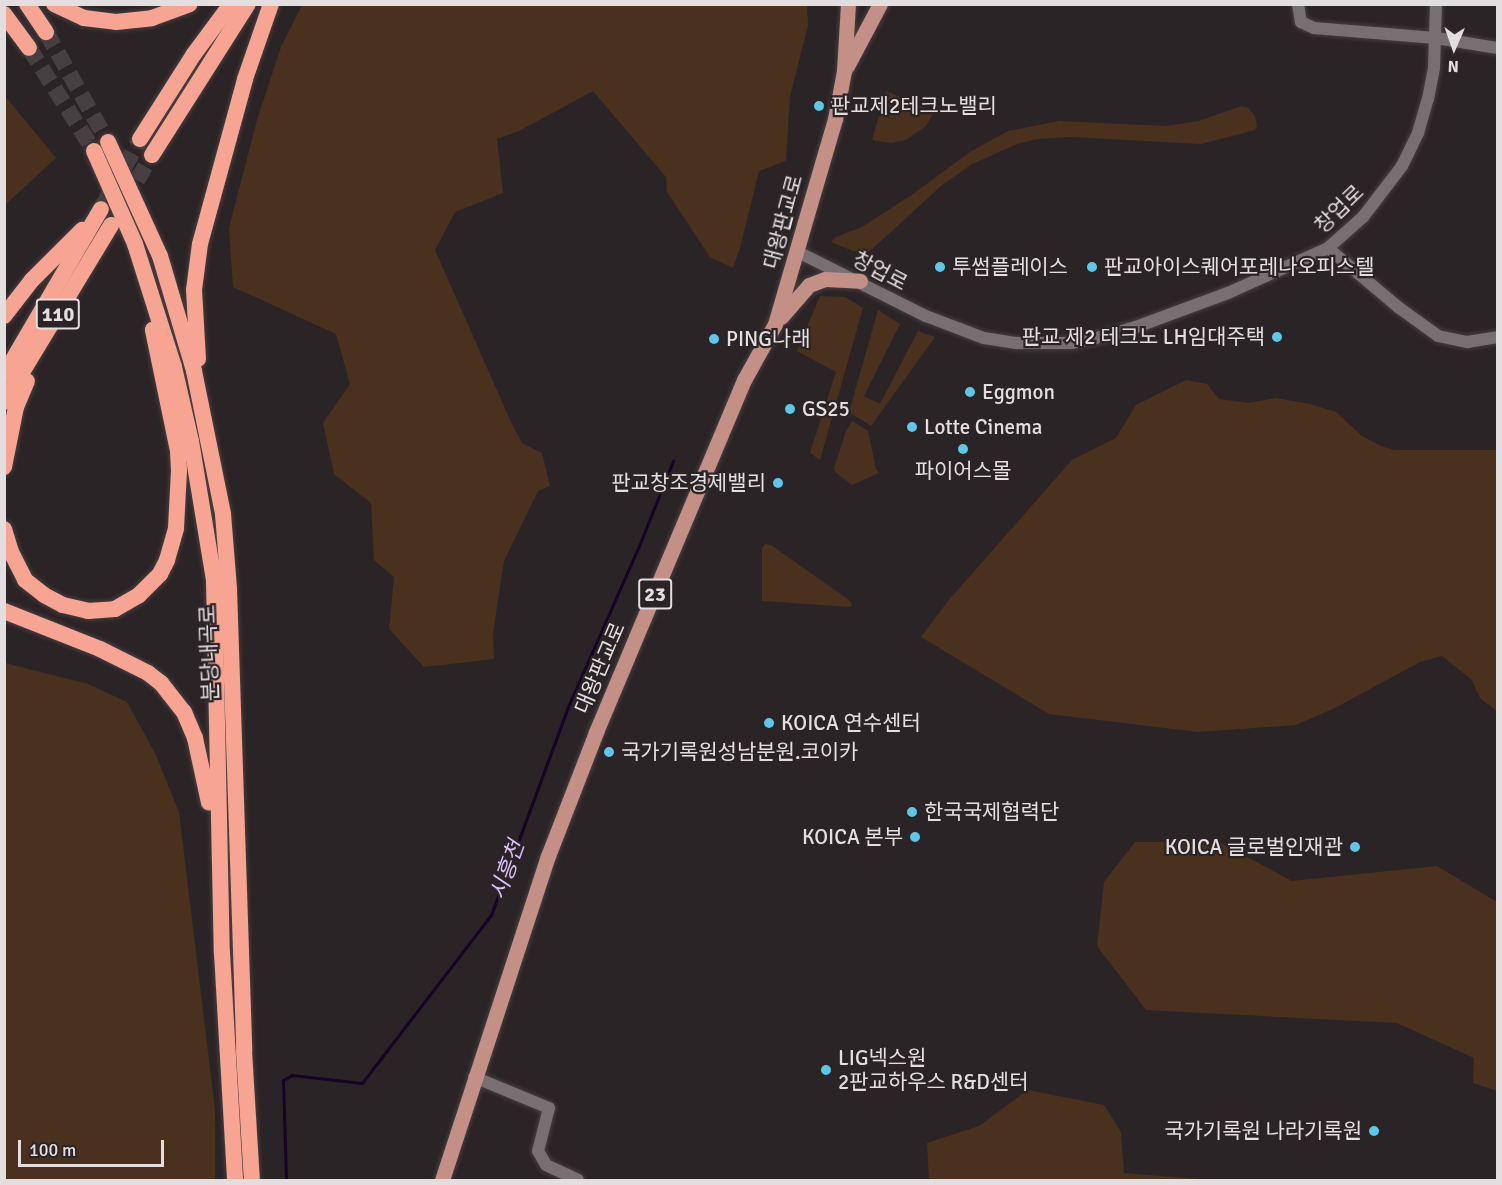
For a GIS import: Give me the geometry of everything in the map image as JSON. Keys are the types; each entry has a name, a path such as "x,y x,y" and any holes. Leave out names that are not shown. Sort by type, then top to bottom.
{"highway":[{"path":"27,4 46,32"},
{"path":"54,4 84,18 116,22 152,18 190,4"},
{"path":"140,139 194,54 231,4"},
{"path":"152,155 248,4"},
{"path":"208,431 195,327 194,291 200,244 245,79 271,4"},
{"path":"4,14 30,48"},
{"name":"분당내곡로","path":"235,1180 219,861 214,580 187,420 174,367 101,147 160,256 194,371 223,514 229,589 244,1051 252,1180"},
{"name":"110","path":"4,316 32,280 98,213 4,375"},
{"name":"110","path":"4,402 111,225"},
{"path":"4,529 11,552 25,580 55,603 75,609 100,612 128,604 151,585 167,560 178,511 178,451 135,244"},
{"path":"4,467 16,407 54,320"},
{"path":"4,611 129,662 148,673 170,692 184,712 200,753 219,861"},
{"path":"226,1180 233,1147"}],"main road":[{"path":"844,71 880,4"},
{"name":"대왕판교로","path":"442,1180 548,856 596,732 744,380 775,324 798,252 835,119 844,71 851,7"},
{"path":"775,324 809,285 825,279 860,281"}],"street":[{"path":"1298,4 1301,22 1314,28 1436,38 1497,48"},
{"name":"창업로","path":"798,252 860,281 913,310 984,338 1017,343 1072,343 1136,327 1238,289 1328,248 1348,232 1377,201 1406,159 1428,99 1436,38 1436,4"},
{"path":"1328,248 1398,307 1438,336 1467,342 1497,337"},
{"path":"474,1077 549,1107 538,1151 546,1165 578,1180"}],"shaded area":[{"path":"302,5 807,5 808,26 790,96 786,161 759,171 733,268 710,257 667,192 666,177 593,91 519,131 497,139 503,193 455,212 435,250 522,443 542,453 550,486 538,491 504,561 493,633 494,659 424,667 389,629 394,577 374,560 371,503 334,474 323,423 350,384 336,334 233,287 229,228 257,120 281,47"},
{"path":"886,91 934,112 926,126 906,140 891,143 872,140"},
{"path":"5,96 56,158 5,205"},
{"path":"1241,106 1248,108 1255,116 1257,126 1255,130 1201,144 1070,137 1037,139 1017,144 972,164 941,186 869,252 853,251 831,242 836,237 862,227 913,194 970,152 1008,131 1059,121 1166,126 1199,121"},
{"path":"820,296 845,297 863,308 820,460 810,453 836,372 797,351"},
{"path":"878,310 900,324 864,396 880,404 918,331 935,337 871,426 849,412"},
{"path":"1186,380 1207,384 1219,399 1248,403 1276,398 1310,404 1336,412 1362,436 1394,450 1497,450 1497,711 1480,698 1472,680 1442,656 1420,662 1335,708 1296,725 1198,732 1049,714 921,637 948,601 1072,460 1116,438 1136,405"},
{"path":"852,421 868,431 876,469 879,473 852,485 835,472 834,468 846,431"},
{"path":"765,544 771,545 849,600 851,607 762,601 762,548"},
{"path":"5,663 88,684 127,702 155,753 179,812 215,1110 215,1180 5,1180"},
{"path":"1135,842 1219,842 1292,881 1437,866 1497,902 1497,1091 1473,1083 1474,1058 1397,1023 1146,1010 1097,946 1104,882"},
{"path":"1028,1090 1104,1105 1121,1132 1124,1173 1211,1180 929,1180 927,1143 979,1126"}],"waterway":[{"name":"시흥천","path":"286,1180 283,1080 292,1075 362,1083 491,915 567,709 639,546 673,461"}],"tunnel":[{"path":"46,32 108,142"},
{"path":"29,48 94,151"},
{"path":"101,209 140,139"},
{"path":"125,201 152,155"}],"place":[{"name":"판교제2테크노밸리","path":"819,106"},
{"name":"투썸플레이스","path":"940,267"},
{"name":"판교아이스퀘어포레나오피스텔","path":"1092,267"},
{"name":"판교 제2 테크노 LH임대주택","path":"1277,337"},
{"name":"PING나래","path":"714,339"},
{"name":"Eggmon","path":"970,392"},
{"name":"GS25","path":"790,409"},
{"name":"Lotte Cinema","path":"912,427"},
{"name":"파이어스몰","path":"963,449"},
{"name":"판교창조경제밸리","path":"778,483"},
{"name":"KOICA 연수센터","path":"769,723"},
{"name":"국가기록원성남분원.코이카","path":"609,752"},
{"name":"한국국제협력단","path":"912,812"},
{"name":"KOICA 본부","path":"915,837"},
{"name":"KOICA 글로벌인재관","path":"1355,847"},
{"name":"LIG넥스원 2판교하우스 R&D센터","path":"826,1070"},
{"name":"국가기록원 나라기록원","path":"1374,1131"}]}
